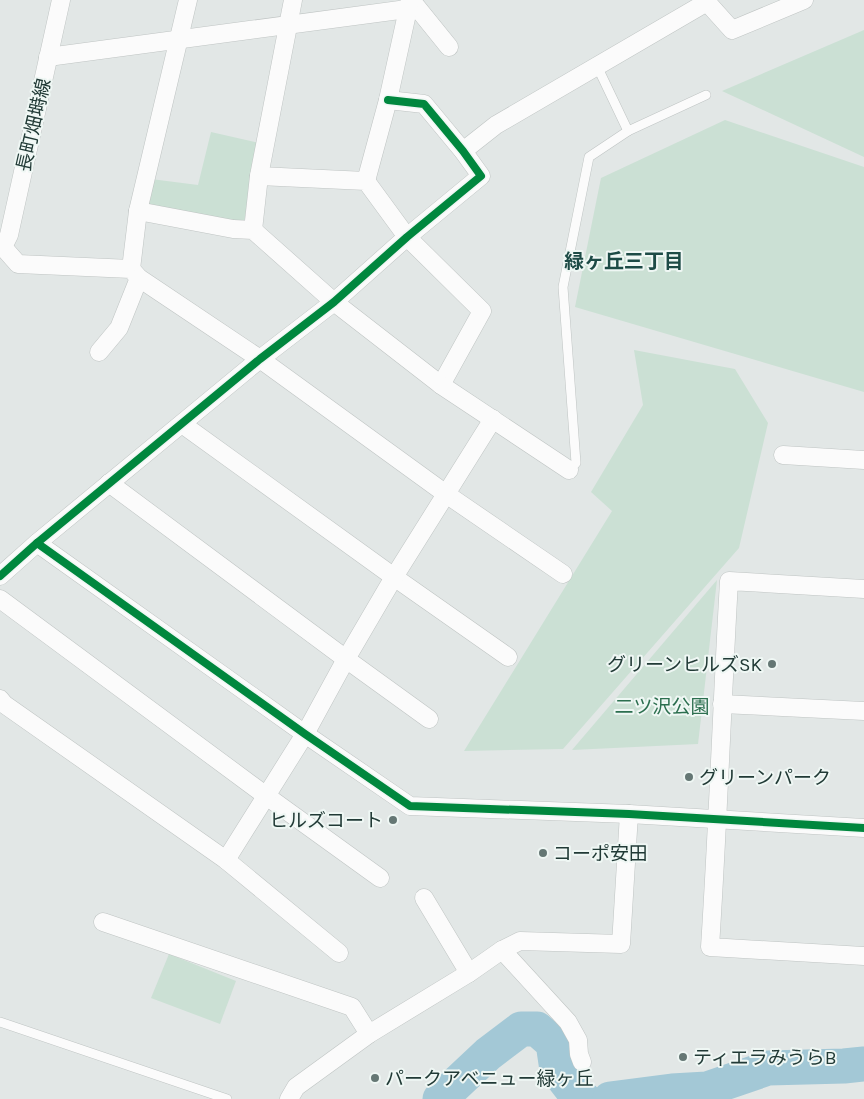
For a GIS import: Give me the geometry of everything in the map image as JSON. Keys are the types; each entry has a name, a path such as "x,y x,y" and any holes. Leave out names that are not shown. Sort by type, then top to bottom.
{"street":[{"name":"長町畑塒線","path":"2,247 9,235 61,0"},
{"path":"99,352 119,328 135,273 138,211 188,0"},
{"path":"253,230 259,176 293,0"},
{"path":"463,151 496,125 706,1 732,30 804,0"},
{"path":"48,57 288,24 409,3"},
{"path":"409,3 449,47"},
{"path":"366,181 388,100 409,3"},
{"path":"0,576 37,543 260,359 334,302 407,237 481,176 424,104 388,100"},
{"path":"259,176 366,181"},
{"path":"366,181 407,237 482,311 441,385"},
{"path":"138,211 233,229 253,230 334,302 441,385 568,470"},
{"path":"2,247 18,264 135,273 260,359 446,494 563,574"},
{"path":"226,860 305,734 394,577 493,419"},
{"path":"182,424 508,657"},
{"path":"783,455 864,460"},
{"path":"109,483 346,659 429,718"},
{"path":"37,543 305,734 410,806 629,814 864,828"},
{"path":"864,589 729,581 710,947 864,956"},
{"path":"0,599 265,796 380,878"},
{"path":"0,699 4,704 226,860 339,953"},
{"path":"722,704 864,711"},
{"path":"289,1099 296,1087 369,1034 469,974 502,950 520,941 621,944 629,814"},
{"path":"424,898 469,974"},
{"path":"102,922 352,1007 369,1034"},
{"path":"502,950 568,1022 578,1040 578,1054 582,1062"}],"lane":[{"path":"597,66 628,131"},
{"path":"568,470 576,463 563,287 589,157 628,131 706,95"},
{"path":"0,1022 227,1099"}],"green space":[{"path":"864,30 864,157 722,91"},
{"path":"725,120 864,167 864,392 575,307 601,178"},
{"path":"211,132 259,143 244,222 236,226 147,204 151,179 198,185"},
{"path":"634,350 735,369 768,423 739,548 563,749 464,751 612,511 591,492 643,405"},
{"name":"二ツ沢公園","path":"717,580 698,744 572,750"},
{"path":"169,954 236,981 220,1024 151,998"}],"waterway":[{"path":"440,1099 488,1054 521,1029 537,1029 553,1043 557,1070 574,1092 584,1099"},
{"path":"610,1099 672,1091 707,1089 768,1068 864,1064"}],"cycle path":[{"path":"0,576 37,543 260,359 334,302 407,237 481,176 424,104 388,100"},
{"path":"37,543 305,734 410,806 629,814 864,828"}],"place":[{"name":"グリーンヒルズSK","path":"772,664"},
{"name":"グリーンパーク","path":"689,777"},
{"name":"ヒルズコート","path":"393,820"},
{"name":"コーポ安田","path":"543,853"},
{"name":"ティエラみうらB","path":"683,1057"},
{"name":"パークアベニュー緑ヶ丘","path":"375,1078"}],"district":[{"name":"緑ヶ丘三丁目","path":"624,261"}]}
